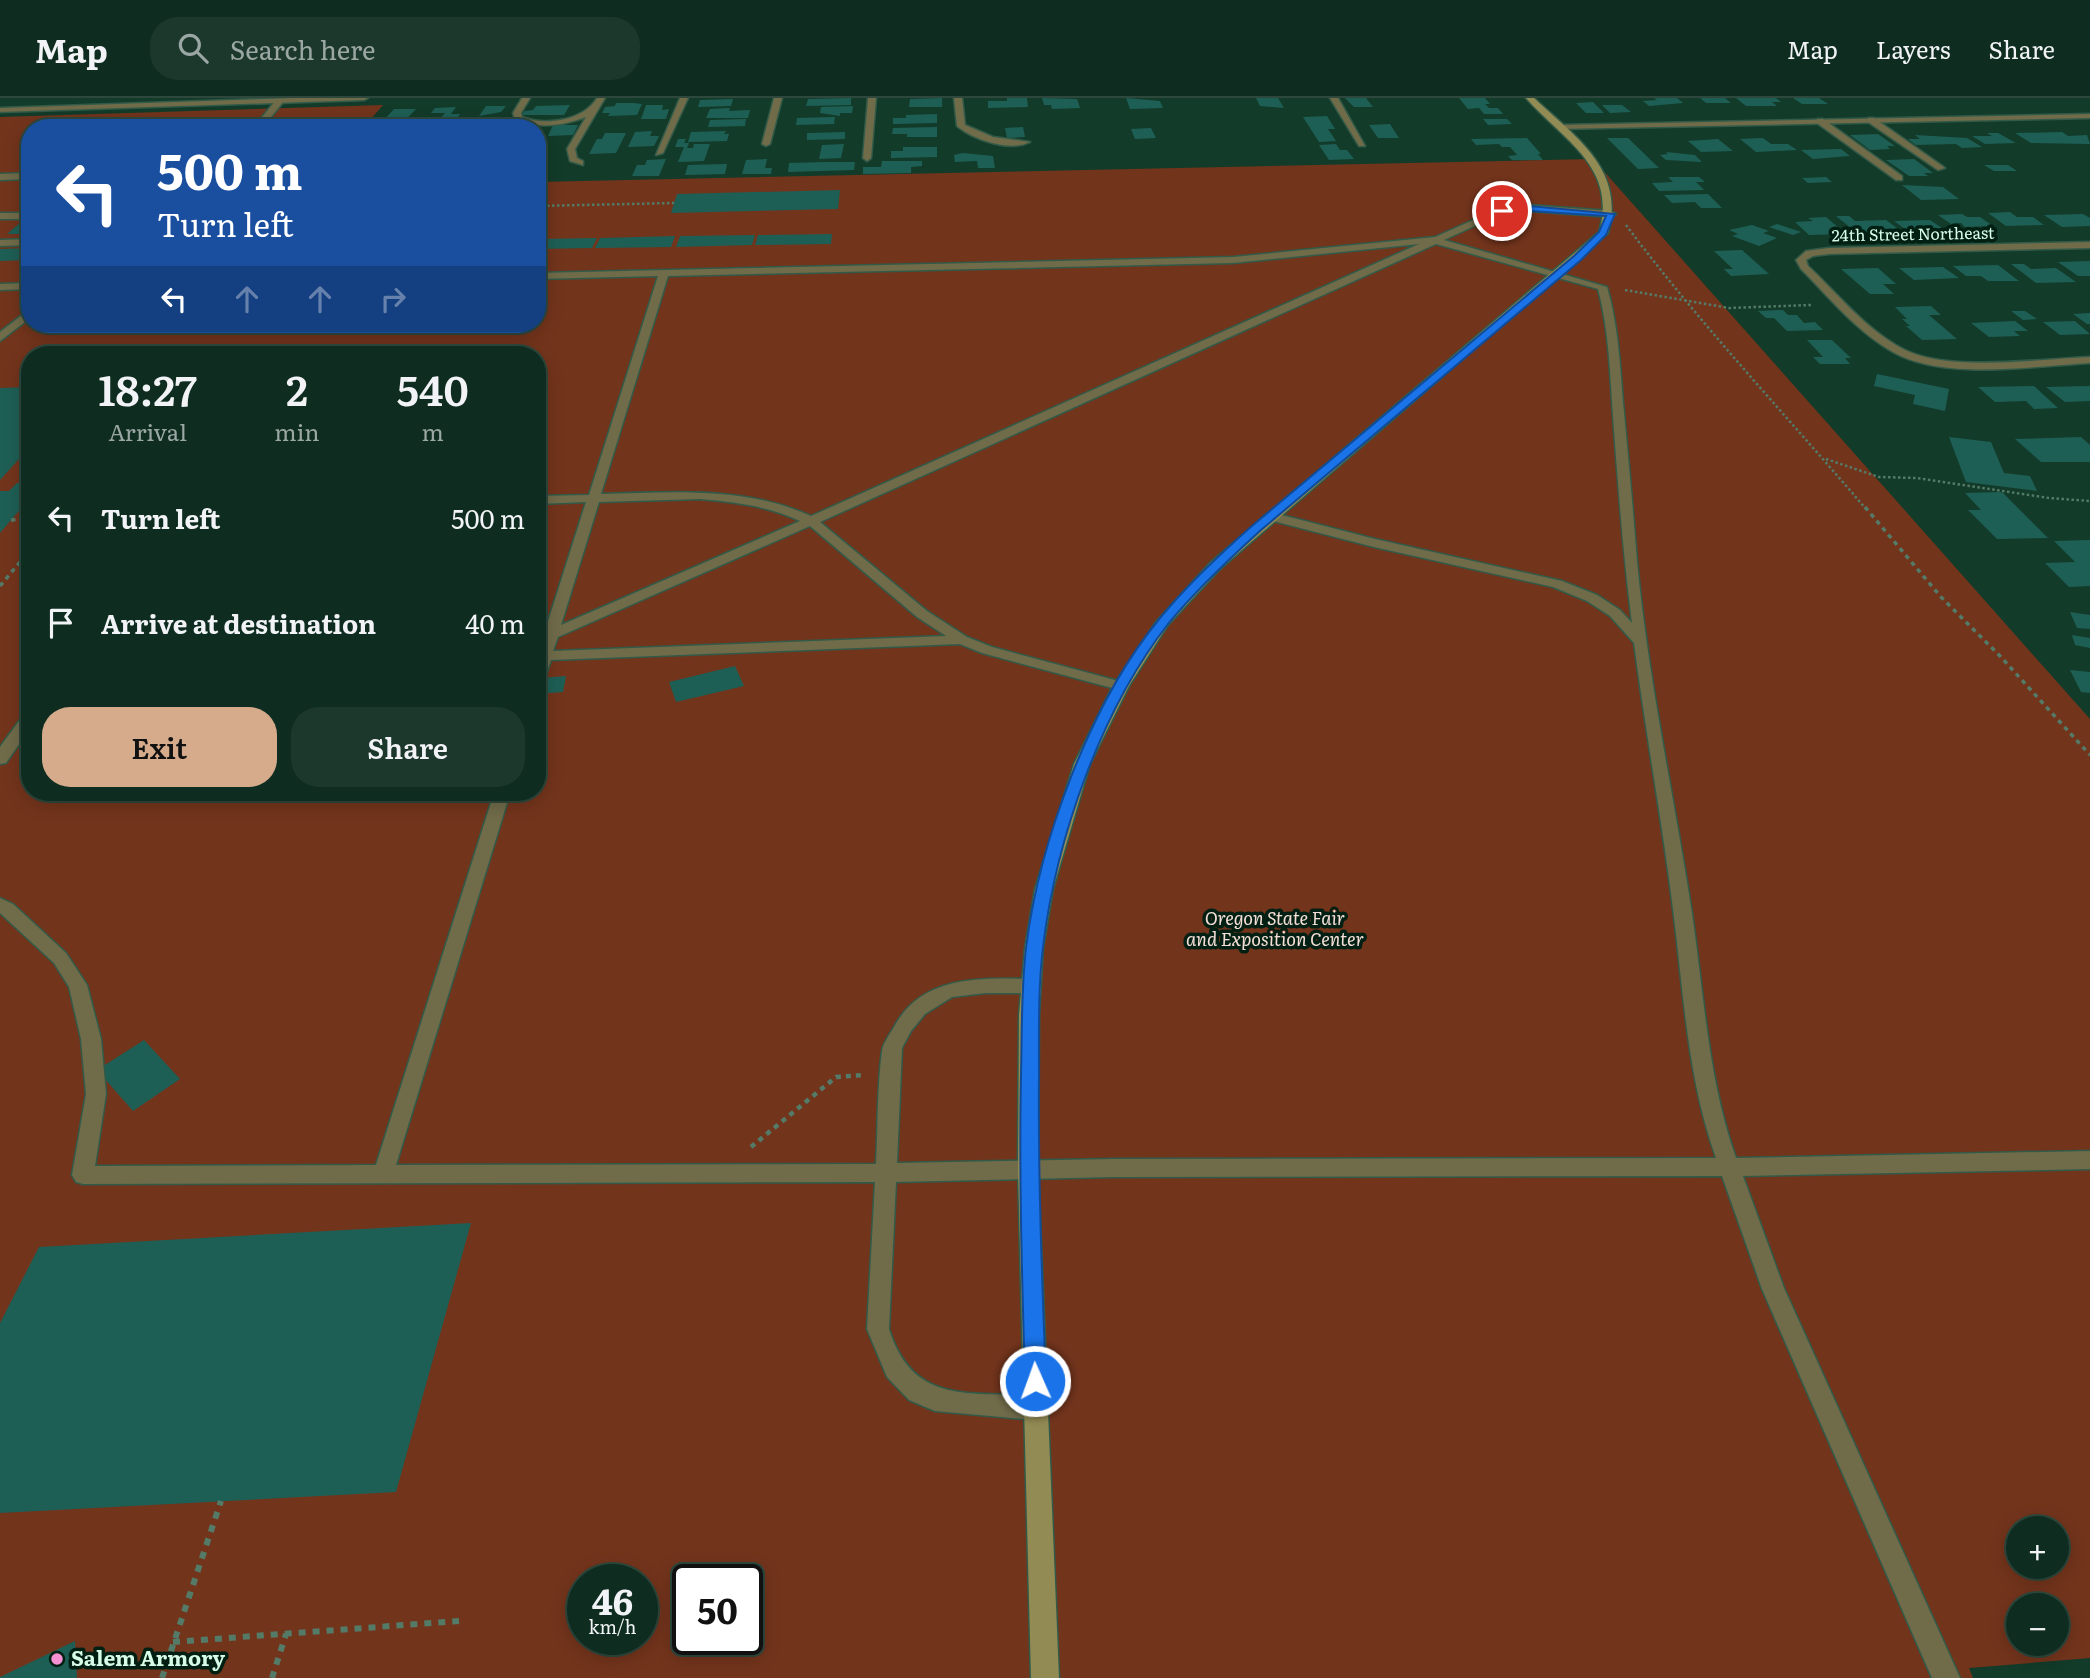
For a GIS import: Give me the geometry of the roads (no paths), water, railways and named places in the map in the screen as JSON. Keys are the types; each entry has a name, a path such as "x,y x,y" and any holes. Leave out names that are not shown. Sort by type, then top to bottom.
{"main road":[{"path":"1045,1678 1028,1170 1031,986 1034,947 1044,889 1082,764 1121,686 1163,622 1215,566 1270,516 1558,274 1603,233 1611,214 1610,192 1606,182 1590,159 1530,98"}],"street":[{"path":"145,104 153,98"},
{"path":"0,110 364,98"},
{"path":"520,119 517,113 526,98"},
{"path":"580,163 573,159 571,149 601,98"},
{"path":"659,153 684,98"},
{"path":"766,144 778,98"},
{"path":"867,158 872,98"},
{"path":"958,98 961,126 989,140 1026,142"},
{"path":"1334,98 1362,144"},
{"path":"262,119 274,100"},
{"path":"546,121 562,121 594,111"},
{"path":"1559,127 2090,116"},
{"path":"1871,120 1941,168"},
{"path":"1820,121 1899,178"},
{"path":"0,177 21,176"},
{"path":"552,634 811,521 1492,215 1515,209 1611,214"},
{"path":"0,216 21,216"},
{"path":"546,276 1233,260 1434,240 1591,282 1603,289 1613,347 1623,499 1659,770 1683,914 1698,1040 1711,1116 1773,1289 1946,1678"},
{"path":"0,243 21,242"},
{"name":"24th Street Northeast","path":"2090,245 1829,251 1804,255 1801,260 1804,267 1843,304 1890,346 1905,354 1923,359 1966,363 2090,360"},
{"path":"546,650 664,273"},
{"path":"0,286 21,286"},
{"path":"0,338 21,320"},
{"path":"546,500 725,496 782,508 811,521 922,614 962,640 987,650 1121,686"},
{"path":"1270,516 1374,543 1557,584 1592,598 1615,612 1642,644"},
{"path":"546,656 962,640"},
{"path":"0,759 7,740 21,725"},
{"path":"383,1175 500,801"},
{"path":"0,905 60,957 78,985 90,1039 96,1094 83,1175 1730,1167 2090,1160"},
{"path":"1031,986 972,986 946,990 922,1002 903,1024 892,1048 877,1329 885,1355 896,1372 929,1398 1036,1408"}],"place":[{"name":"Salem Armory","path":"57,1659"}],"park label":[{"name":"Oregon State Fair and Exposition Center","path":"1275,929"}]}
